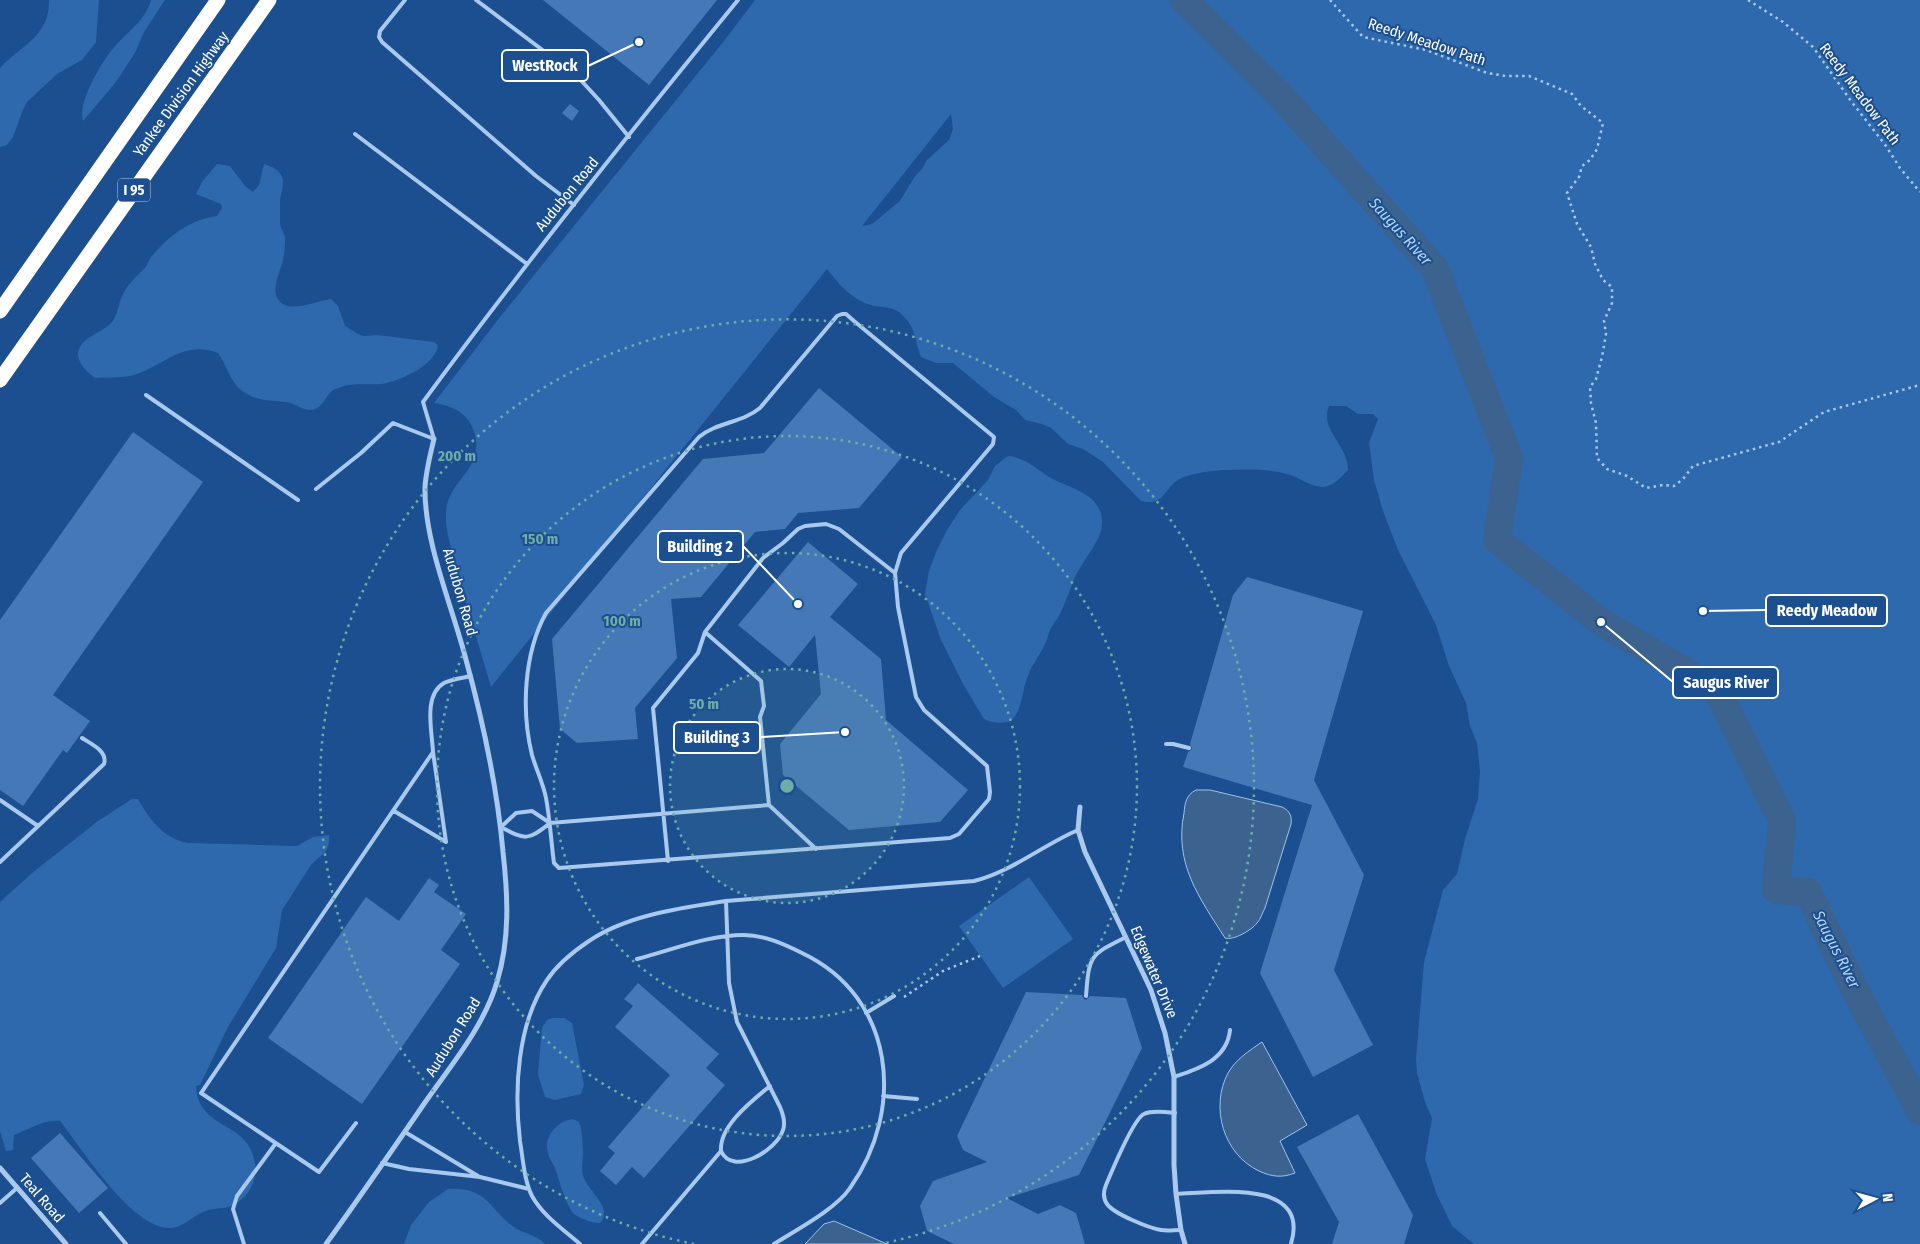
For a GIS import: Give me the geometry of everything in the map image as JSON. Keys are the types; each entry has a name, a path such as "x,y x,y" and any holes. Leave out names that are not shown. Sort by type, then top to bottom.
{"highway":[{"name":"Yankee Division Highway","path":"0,312 218,0"},
{"name":"Yankee Division Highway","path":"0,380 269,0"}],"street":[{"name":"Audubon Road","path":"326,1244 466,1044 491,1000 502,965 507,928 506,879 501,827 489,750 471,676 428,520 425,486 434,439"},
{"name":"Edgewater Drive","path":"1080,807 1078,830 1085,852 1157,1004 1165,1032 1174,1077 1174,1164 1176,1194 1185,1244"},
{"name":"Teal Road","path":"0,1168 66,1244"}],"lane":[{"path":"405,0 380,31 382,42 536,176 574,205"},
{"path":"476,0 577,76 629,137"},
{"name":"Audubon Road","path":"434,439 423,402 527,264 738,0"},
{"path":"355,134 527,264"},
{"path":"841,314 847,315 994,437 993,444 901,553 896,572 899,616 916,697 924,710 987,766 989,770 990,796 961,832 952,838 816,849 559,868 554,863 544,790 532,753 528,728 526,688 532,646 546,613 699,437 712,429 751,414 760,408 841,314"},
{"path":"146,395 298,500"},
{"path":"316,489 361,453 393,423 434,439"},
{"path":"668,860 653,708 698,653 705,632 763,558 798,529 805,526 826,524 839,529 896,572"},
{"path":"705,632 758,677 762,683 764,706 760,717 769,805 816,849"},
{"path":"394,810 446,842 433,752 431,699 436,689 446,682 471,676"},
{"path":"0,862 104,764 105,758 103,753 82,738"},
{"path":"1166,744 1172,743 1189,748"},
{"path":"356,1123 319,1172 201,1093 433,752"},
{"path":"0,800 38,826"},
{"path":"550,823 532,811 516,813 501,827 519,837 535,836 550,823 769,805"},
{"path":"580,1244 539,1207 529,1188 518,1124 519,1068 522,1044 531,1015 547,980 576,951 608,930 653,915 726,901 967,883 1000,872 1056,840 1078,830"},
{"path":"726,901 729,983 737,1022 770,1086 780,1107 784,1118 784,1130 780,1137 762,1154 745,1160 730,1161 724,1158 721,1151 723,1137 731,1124 749,1104 770,1086"},
{"path":"637,959 726,937 745,935 766,939 784,945 822,963 848,987 866,1013 878,1036 881,1048 884,1096 876,1138 870,1154 850,1189 840,1200 774,1244"},
{"path":"1086,996 1088,967 1094,956 1104,948 1126,937"},
{"path":"866,1013 894,996"},
{"path":"1174,1077 1200,1069 1211,1062 1226,1045 1230,1030"},
{"path":"884,1096 917,1099"},
{"path":"1175,1112 1148,1113 1139,1118 1133,1126 1106,1185 1104,1196 1111,1208 1136,1221 1158,1229 1181,1230"},
{"path":"405,1132 480,1177"},
{"path":"244,1244 233,1209 237,1196 276,1143"},
{"path":"642,1244 721,1151"},
{"path":"382,1163 409,1169 480,1177 529,1188"},
{"path":"0,1203 17,1188"},
{"path":"1176,1194 1233,1192 1274,1197 1280,1201 1290,1214 1294,1233 1291,1244"},
{"path":"100,1213 126,1244"}],"path":[{"name":"Reedy Meadow Path","path":"1330,0 1363,37 1426,50 1487,73 1506,76 1529,76 1572,94 1581,106 1603,123 1598,149 1590,160 1582,166 1579,177 1567,193 1578,224 1591,246 1595,264 1603,280 1612,287 1612,303 1604,321 1606,334 1602,357 1596,379 1590,387 1591,403 1596,424 1597,458 1608,469 1627,476 1646,488 1663,485 1674,486 1683,479 1693,466 1779,442 1824,412 1920,385"},
{"name":"Reedy Meadow Path","path":"1748,0 1783,22 1813,47 1900,168 1920,192"},
{"path":"896,1002 943,971 980,956"}],"shaded area":[{"path":"49,0 99,0 96,42 82,60 57,74 27,102 13,137 7,145 0,147 0,68 40,31 45,23"},
{"path":"151,0 165,0 144,32 135,53 116,82 83,121 82,113 87,92 98,70 116,45 141,19"},
{"path":"755,0 1920,0 1920,1244 1474,1244 1452,1226 1437,1195 1425,1159 1432,1118 1425,1102 1417,1073 1416,1059 1424,962 1443,890 1457,874 1465,839 1478,799 1480,771 1477,743 1470,726 1466,703 1449,666 1436,625 1398,550 1383,511 1374,480 1369,443 1378,419 1373,414 1358,414 1346,406 1329,406 1328,422 1344,452 1348,470 1331,485 1323,487 1314,485 1280,472 1221,470 1199,473 1179,479 1158,500 1153,502 1141,501 1103,462 1083,449 1068,444 1051,428 1025,420 1016,410 994,397 953,363 936,363 921,357 912,329 900,313 894,309 864,303 841,286 827,269 491,687 450,544 446,520 448,503 452,493 474,458 476,447 475,435 473,428 460,412 448,406 434,403 500,317 724,41","holes":["951,114 953,129 949,140 927,160 900,201 872,224 862,226"]},
{"path":"217,164 230,166 245,186 253,192 259,185 264,164 281,174 283,182 280,200 280,223 285,236 285,246 283,262 276,286 277,297 280,301 285,305 295,306 331,299 338,306 345,326 358,334 434,342 438,345 431,359 407,376 389,382 349,385 333,390 321,405 311,410 290,403 264,400 249,395 238,387 230,377 218,353 205,350 183,352 130,376 95,378 89,373 79,360 78,353 80,347 114,319 125,290 145,268 152,256 166,241 182,229 190,224 217,216 222,208 221,204 196,194 202,182"},
{"path":"1009,456 1024,461 1046,475 1088,496 1100,510 1102,527 1100,534 1075,577 1060,614 1050,629 1044,646 1030,672 1021,704 1016,714 1010,721 999,723 984,719 963,684 941,640 925,594 929,571 947,530 960,510 988,480 995,466"},
{"path":"1196,790 1210,790 1282,807 1291,816 1291,824 1265,908 1257,923 1251,929 1233,938 1225,938 1215,923 1198,894 1186,864 1182,831 1184,809 1188,797"},
{"path":"132,799 138,799 147,814 164,832 179,841 188,843 297,846 313,837 329,835 326,850 311,865 282,910 276,948 228,1027 200,1085 196,1086 199,1100 205,1111 244,1139 251,1149 255,1163 253,1184 246,1195 235,1204 228,1207 211,1209 172,1228 157,1225 141,1217 125,1203 95,1168 60,1121 42,1123 14,1135 13,1150 6,1151 0,1131 0,902 32,873 98,821"},
{"path":"1029,877 1073,939 1003,988 959,926"},
{"path":"564,1018 572,1023 584,1085 581,1094 555,1100 545,1097 538,1074 542,1028 547,1020"},
{"path":"1262,1042 1307,1125 1280,1141 1295,1173 1286,1176 1268,1175 1259,1171 1236,1153 1223,1128 1220,1114 1220,1100 1228,1073 1239,1059"},
{"path":"573,1119 579,1122 581,1128 583,1177 603,1207 603,1218 600,1223 583,1219 571,1211 549,1155 547,1147 549,1136 557,1126"},
{"path":"448,1189 462,1189 481,1196 508,1223 545,1244 404,1244 411,1225 429,1202"},
{"path":"834,1221 887,1244 805,1244 824,1224"}],"building":[{"path":"543,0 717,0 649,85"},
{"path":"570,104 579,111 572,121 562,113"},
{"path":"819,388 902,457 859,508 798,513 785,529 755,532 701,597 671,599 677,658 635,708 638,739 577,743 560,729 552,639 703,459 764,453"},
{"path":"133,432 203,482 53,695 90,721 67,753 63,750 23,806 0,790 0,620"},
{"path":"808,542 858,584 830,617 881,659 886,720 968,790 940,822 849,830 783,775 780,744 821,694 815,635 789,667 738,625"},
{"path":"1247,577 1363,611 1314,780 1364,875 1334,970 1373,1045 1313,1077 1260,973 1312,805 1183,767 1188,752 1192,749 1190,744 1233,595"},
{"path":"429,878 439,885 434,892 466,914 441,950 460,964 362,1104 268,1038 366,897 399,921"},
{"path":"638,983 719,1054 706,1068 725,1085 644,1178 632,1167 616,1185 600,1171 615,1153 608,1147 670,1075 615,1027 633,1006 624,999"},
{"path":"1026,992 1082,995 1086,1000 1090,996 1126,998 1142,1048 1079,1175 1007,1198 1038,1214 1060,1205 1076,1213 1085,1244 954,1244 927,1231 920,1206 933,1181 987,1162 963,1150 957,1136"},
{"path":"1358,1114 1413,1215 1404,1244 1332,1244 1339,1222 1297,1147"},
{"path":"60,1133 108,1188 79,1213 31,1158"}],"waterway":[{"name":"Saugus River","path":"1184,0 1279,94 1435,269 1509,458 1497,540 1601,622 1717,690 1782,821 1776,890 1808,892 1855,990 1920,1111"}],"place":[{"name":"WestRock","path":"639,42"},
{"name":"Building 2","path":"798,604"},
{"name":"Reedy Meadow","path":"1703,611"},
{"name":"Saugus River","path":"1601,622"},
{"name":"Building 3","path":"845,732"}]}
